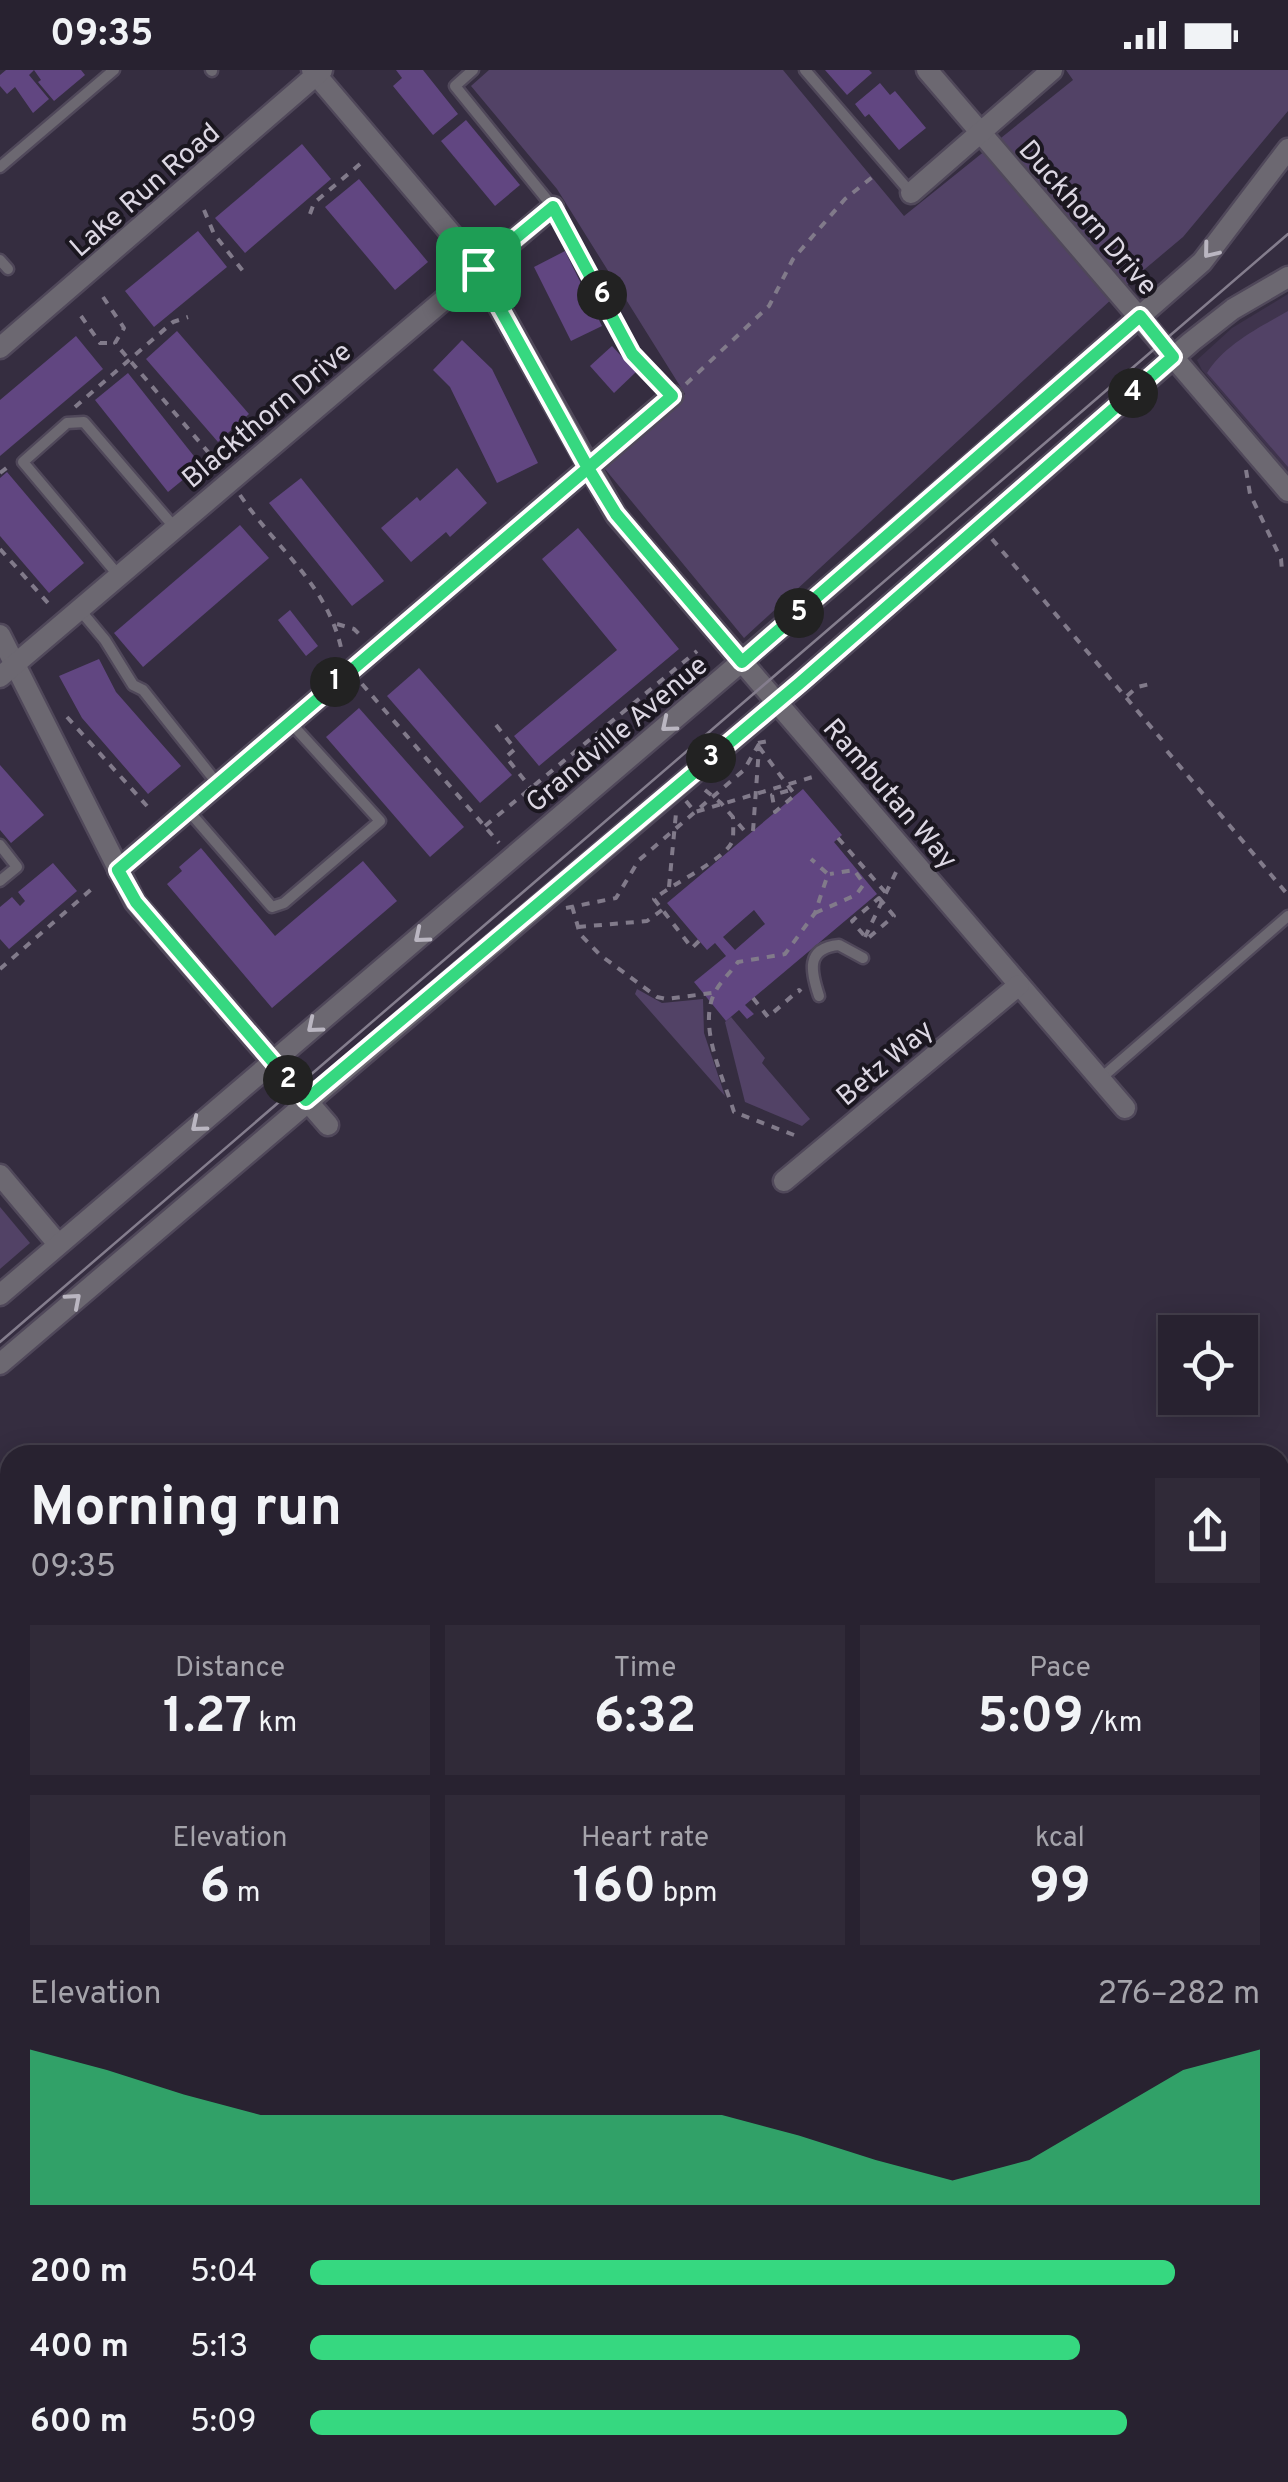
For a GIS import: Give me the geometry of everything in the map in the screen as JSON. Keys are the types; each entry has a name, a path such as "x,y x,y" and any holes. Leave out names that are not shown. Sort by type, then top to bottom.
{"street":[{"name":"Duckhorn Drive","path":"927,70 1288,490"},
{"path":"910,194 1052,70"},
{"name":"Rambutan Way","path":"317,72 461,243 616,514 1124,1108"},
{"name":"Lake Run Road","path":"0,348 317,72"},
{"name":"Grandville Avenue","path":"0,1296 742,662 1202,262 1288,150"},
{"name":"Blackthorn Drive","path":"8,671 553,207"},
{"path":"0,1364 777,702 1173,357 1224,316 1288,277"},
{"path":"118,870 672,396"},
{"path":"0,635 8,671 136,902 328,1125"},
{"name":"Betz Way","path":"784,1181 1019,985"},
{"path":"0,1175 58,1244"}],"lane":[{"path":"0,167 114,70"},
{"path":"473,70 456,86 553,207 632,354 672,396"},
{"path":"805,70 910,194"},
{"path":"119,576 23,462 67,423 84,422 175,528"},
{"path":"79,609 105,640 133,685 143,690 217,783"},
{"path":"187,809 272,907 284,902 380,821 289,722"},
{"path":"0,846 18,866 0,881"},
{"path":"1100,1080 1288,916"},
{"path":"815,1000 811,973 816,954 822,948 838,945 863,958"}],"path":[{"path":"310,214 314,203 360,164"},
{"path":"672,396 769,306 793,259 845,198 887,166"},
{"path":"204,210 214,234 243,271"},
{"path":"103,297 124,328 115,343"},
{"path":"81,316 100,343 115,343 130,358 322,596 336,624 344,661"},
{"path":"74,408 174,322 188,318"},
{"path":"0,473 12,464"},
{"path":"1246,470 1250,494 1282,570"},
{"path":"985,532 1162,740"},
{"path":"0,549 48,602"},
{"path":"336,624 354,628"},
{"path":"485,826 697,650"},
{"path":"359,680 499,843"},
{"path":"1127,696 1137,687 1150,684"},
{"path":"66,717 147,806"},
{"path":"496,725 514,749 506,757 530,788"},
{"path":"702,786 751,833 761,729"},
{"path":"562,909 616,898 639,860 744,770 760,745"},
{"path":"760,745 790,787 795,795 775,812 772,795 790,787 816,776"},
{"path":"1167,751 1288,895"},
{"path":"722,768 732,780"},
{"path":"695,812 790,787"},
{"path":"685,801 695,812"},
{"path":"669,887 676,808"},
{"path":"699,941 692,948 654,899 716,860 732,842 733,817"},
{"path":"656,826 664,838"},
{"path":"838,838 886,894"},
{"path":"626,852 639,860"},
{"path":"811,859 828,874"},
{"path":"815,913 856,895 864,884 854,870 828,874"},
{"path":"865,936 897,870"},
{"path":"794,1135 734,1112 709,1012 714,993 738,962 786,954 815,913 828,874"},
{"path":"0,968 94,887"},
{"path":"879,898 894,916 867,939 865,936 852,922 879,898"},
{"path":"572,904 580,934 600,955 657,997 714,993"},
{"path":"578,926 647,921 662,910"},
{"path":"753,998 768,1017 800,990 815,1000"}],"shaded area":[{"path":"489,70 783,70 904,216 1073,80 1066,70 1288,70 1288,111 1183,237 744,638 605,469 685,394 557,189 471,86"},
{"path":"1288,294 1288,472 1197,360 1232,328"},
{"path":"1288,311 1288,467 1207,373 1233,345"},
{"path":"637,989 662,1003 703,999 704,1033 725,1096 635,994"},
{"path":"731,1017 765,1058 762,1063 810,1119 802,1126 745,1102 725,1022"},
{"path":"0,1207 30,1243 0,1269"}],"building":[{"path":"6,70 34,70 29,75 49,99 33,113 15,87 7,94 0,86 0,75"},
{"path":"34,70 81,70 85,75 54,101 38,82 41,80"},
{"path":"396,70 423,70 458,114 433,135 393,86 402,78"},
{"path":"825,70 869,70 872,73 847,95"},
{"path":"880,83 890,95 895,91 926,128 899,150 869,114 865,117 855,104"},
{"path":"466,120 520,185 495,206 441,141"},
{"path":"302,144 331,179 245,253 215,218"},
{"path":"359,179 428,262 395,290 325,207"},
{"path":"198,231 227,267 154,327 125,291"},
{"path":"565,251 602,326 571,341 534,267"},
{"path":"177,331 249,414 218,442 146,359"},
{"path":"76,336 103,369 0,456 0,400"},
{"path":"462,340 492,369 538,463 497,483 450,387 433,370"},
{"path":"612,346 636,372 614,393 590,366"},
{"path":"128,373 201,465 168,492 95,400"},
{"path":"457,468 487,503 450,537 446,532 411,562 381,528"},
{"path":"7,472 84,563 49,593 0,536 0,478"},
{"path":"301,478 384,581 352,606 269,503"},
{"path":"240,525 269,558 143,667 114,633"},
{"path":"578,528 679,649 539,766 514,736 617,650 542,559"},
{"path":"290,610 318,646 306,656 278,620"},
{"path":"99,659 116,692 181,766 148,794 82,718 59,676"},
{"path":"419,668 512,775 480,803 387,696"},
{"path":"359,708 464,827 430,857 326,737"},
{"path":"0,765 44,815 11,843 0,830"},
{"path":"803,789 842,835 834,842 877,894 745,1005 754,1014 747,1019 739,1010 726,1021 694,982 726,956 715,943 707,950 667,903","holes":["754,910 765,924 735,950 723,937"]},
{"path":"201,848 275,936 363,861 397,901 272,1008 167,884"},
{"path":"53,863 77,891 9,949 0,939 0,907 12,897 20,906 25,901 18,892"}],"tram line":[{"path":"0,1342 1288,234"}],"route":[{"path":"478,269 553,207 632,354 672,396 588,468 616,514 742,662 1140,316 1173,357 631,828 306,1100 136,902 118,870 588,468 478,269"}]}
